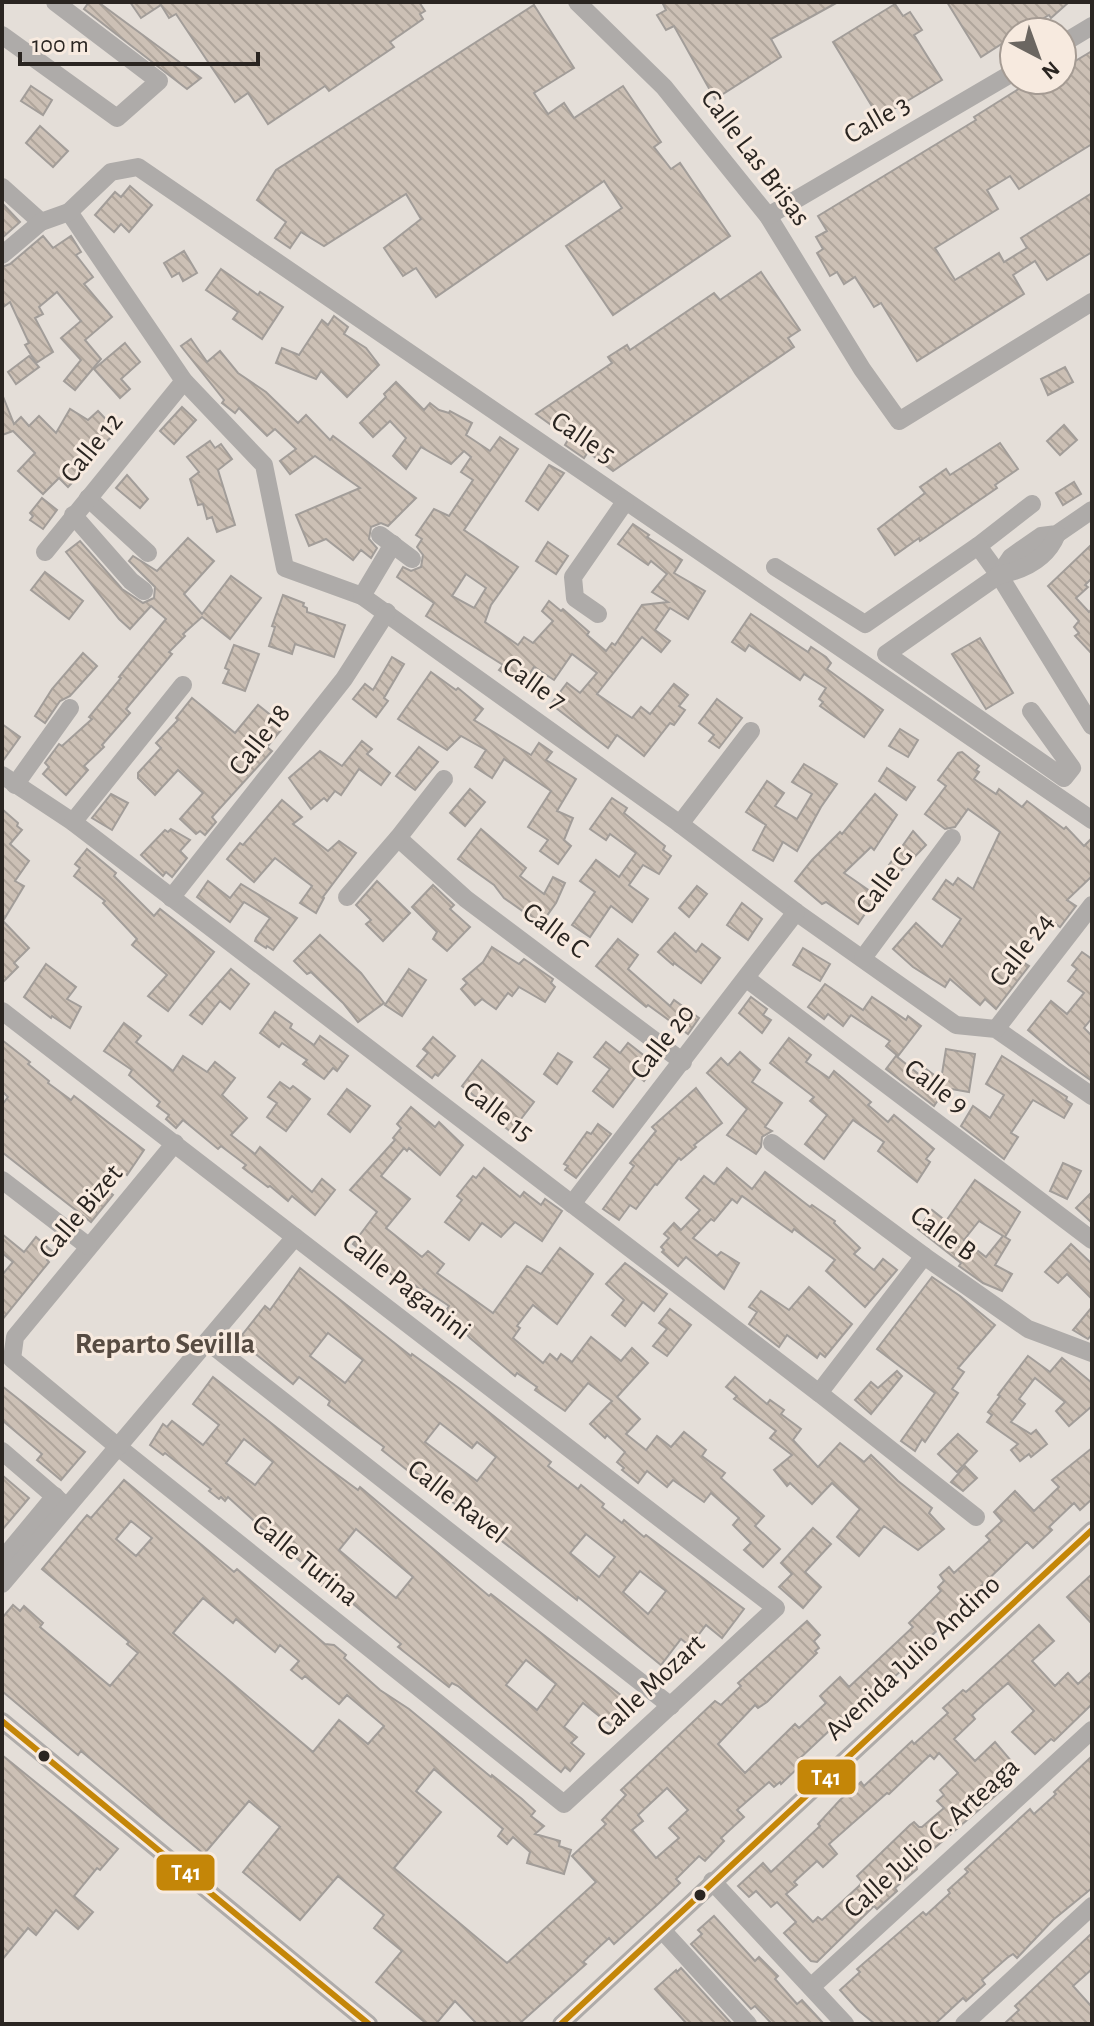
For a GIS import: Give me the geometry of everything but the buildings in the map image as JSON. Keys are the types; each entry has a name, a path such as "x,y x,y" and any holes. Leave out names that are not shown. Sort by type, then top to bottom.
{"street":[{"path":"2,35 117,118 159,81 55,2"},
{"name":"Calle Las Brisas","path":"589,5 664,87 768,216 862,369 899,421 1092,302"},
{"name":"Calle 3","path":"768,216 998,81"},
{"name":"Calle 5","path":"41,222 69,212 111,172 138,167 1092,820"},
{"path":"2,187 41,222 2,255"},
{"name":"Calle 7","path":"69,212 184,381 264,465 285,568 362,596 387,612 796,912 956,1025 996,1029 1092,1096"},
{"name":"Calle 12","path":"45,552 184,381"},
{"path":"88,498 148,553"},
{"path":"598,614 575,598 573,577 625,502"},
{"path":"775,567 865,624 978,546 1032,504"},
{"path":"1031,711 1072,768 1064,778 886,654 999,575 1011,557 1041,536 1057,534 1092,510"},
{"path":"73,515 131,581 144,591"},
{"path":"362,596 386,540 412,559"},
{"path":"978,546 1092,726"},
{"name":"Calle 18","path":"171,898 344,679 387,612"},
{"path":"73,822 183,685"},
{"path":"9,780 70,708"},
{"path":"680,824 751,731"},
{"path":"347,897 444,779"},
{"name":"Calle 15","path":"9,780 73,822 819,1393 976,1517"},
{"name":"Calle C","path":"398,838 466,899 683,1062"},
{"name":"Calle G","path":"863,958 952,838"},
{"name":"Calle 24","path":"996,1029 1092,905"},
{"name":"Calle 20","path":"572,1204 796,912"},
{"name":"Calle 9","path":"747,979 1092,1240"},
{"name":"Calle Paganini","path":"2,1011 776,1608"},
{"name":"Calle Bizet","path":"12,1359 15,1337 175,1143"},
{"name":"Calle B","path":"772,1143 1028,1329 1092,1353"},
{"path":"2,1180 88,1246"},
{"path":"2,1560 117,1446 295,1237"},
{"path":"819,1393 924,1256"},
{"name":"Calle Ravel","path":"208,1342 671,1706"},
{"name":"Calle Turina","path":"12,1359 564,1804"},
{"path":"2,1451 61,1501"},
{"path":"13,1469 20,1476 36,1480"},
{"path":"2,1584 61,1501"},
{"name":"Avenida Julio Andino","path":"561,2024 1092,1530"},
{"name":"Calle Mozart","path":"564,1804 776,1608"},
{"path":"2,1721 369,2024"},
{"name":"Calle Julio C. Arteaga","path":"811,1987 1092,1730"},
{"path":"712,1881 845,2024"},
{"path":"964,2024 1092,1906"},
{"path":"662,1930 748,2024"}],"transit line":[{"name":"T41","path":"561,2024 1092,1530"},
{"name":"T41","path":"2,1721 369,2024"}],"district":[{"name":"Reparto Sevilla","path":"165,1344"}]}
